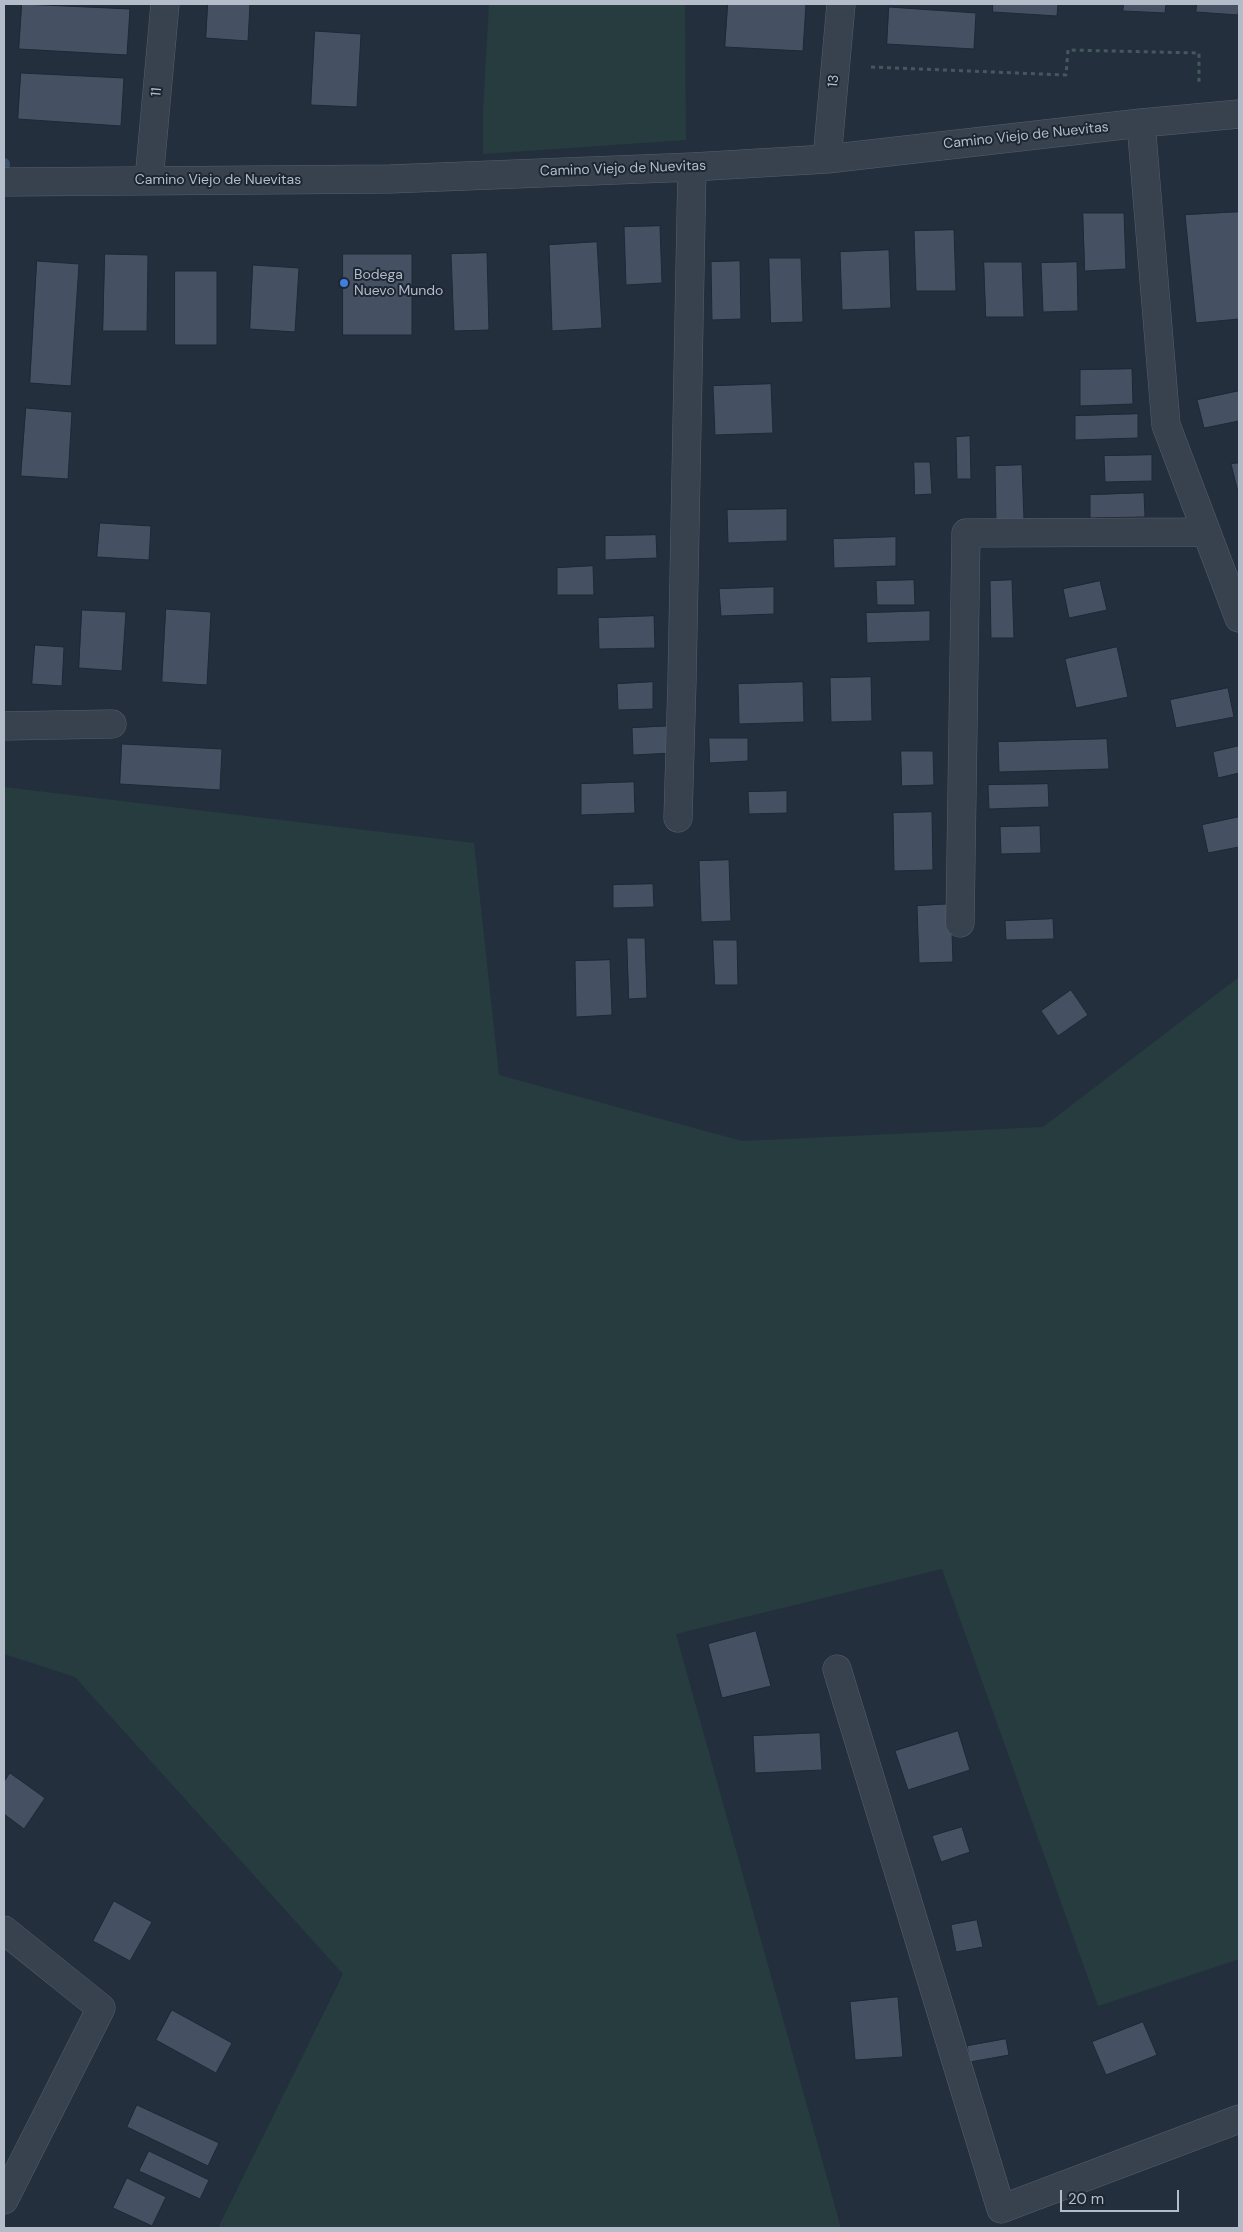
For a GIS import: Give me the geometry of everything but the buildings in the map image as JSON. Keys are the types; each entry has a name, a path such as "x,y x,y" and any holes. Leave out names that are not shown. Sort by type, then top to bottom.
{"street":[{"name":"11","path":"149,180 165,4"},
{"name":"13","path":"827,159 842,4"},
{"name":"Camino Viejo de Nuevitas","path":"4,182 390,179 692,167 827,159 1141,123 1239,114"},
{"path":"1141,123 1166,426 1239,618"},
{"path":"678,818 692,167"},
{"path":"960,923 966,534 1206,532"},
{"path":"4,726 112,724"},
{"path":"837,1669 1001,2209 1239,2119"},
{"path":"4,1930 102,2008 4,2200"}],"path":[{"path":"835,66 1066,75 1068,50 1199,53 1199,118"}],"green space":[{"path":"489,4 685,4 686,140 483,154 483,112"},
{"path":"4,787 474,843 499,1075 742,1141 1043,1127 1239,977 1239,1959 1098,2006 942,1569 676,1634 841,2228 218,2228 343,1974 75,1677 4,1654"}],"place":[{"name":"Bodega Nuevo Mundo","path":"344,283"}]}
